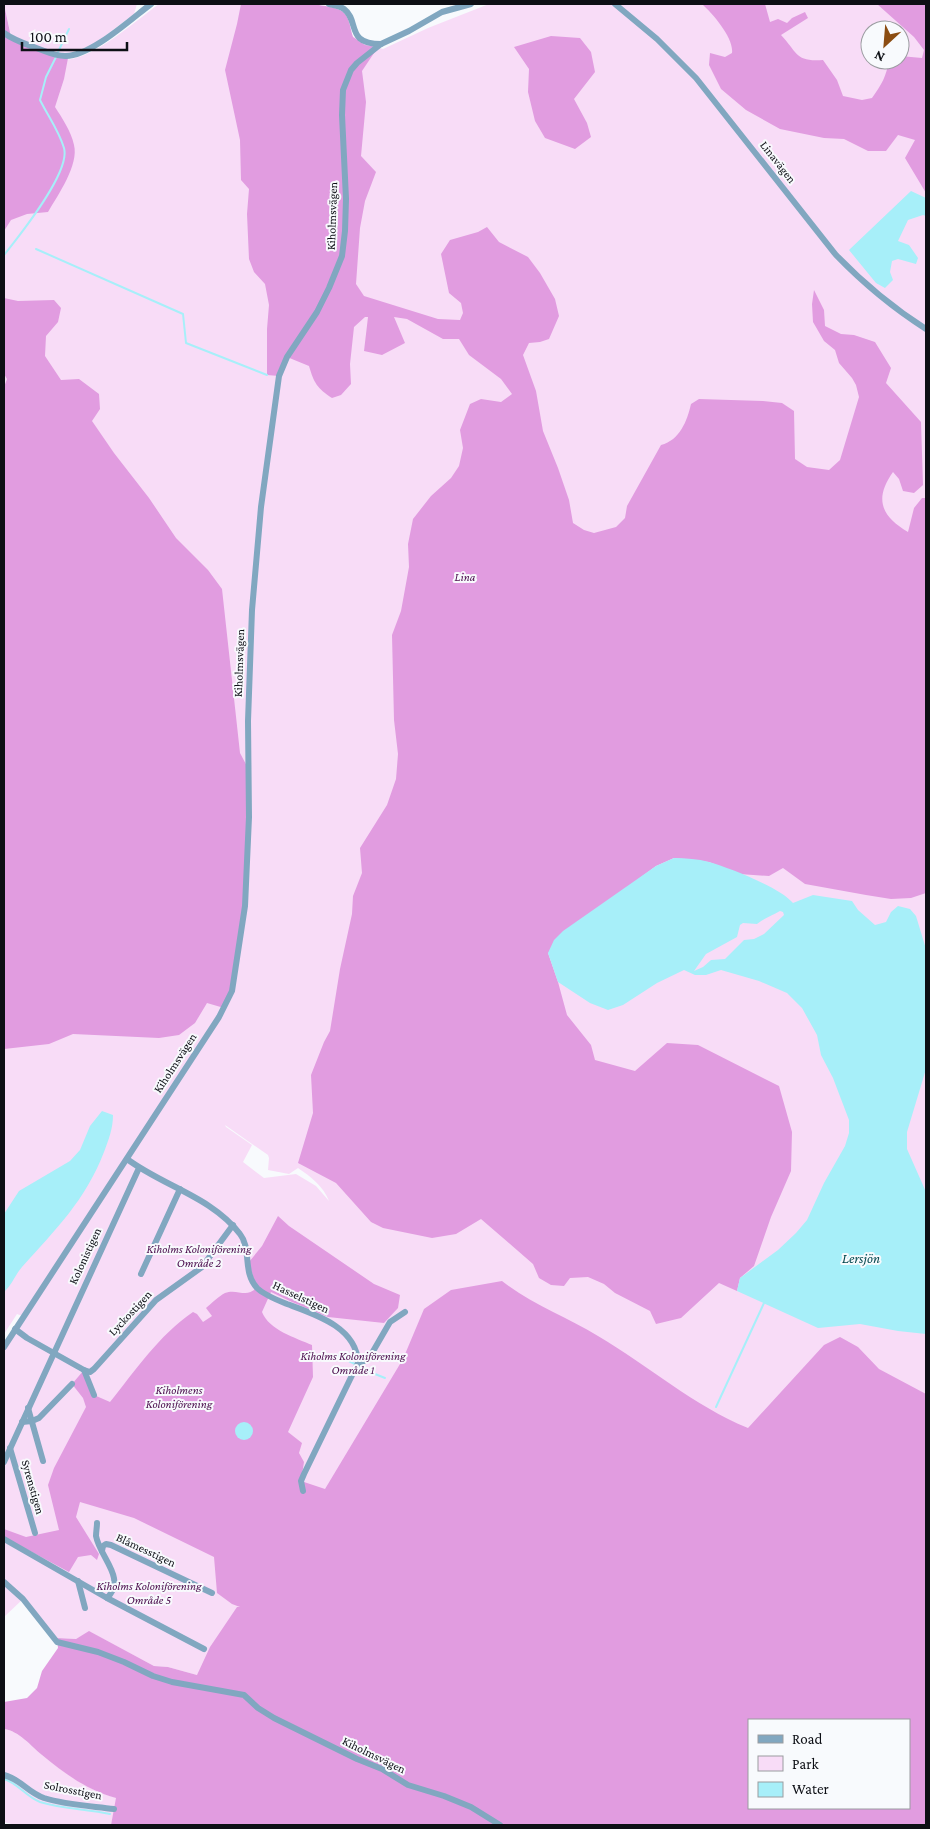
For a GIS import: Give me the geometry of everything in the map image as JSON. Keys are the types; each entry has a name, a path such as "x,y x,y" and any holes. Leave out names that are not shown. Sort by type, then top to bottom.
{"street":[{"path":"4,33 14,40 57,55 68,56 82,52 110,36 151,4"},
{"path":"329,4 346,9 352,19 355,34 367,42 380,44"},
{"name":"Kiholmsvägen","path":"4,1347 219,1017 232,991 245,906 249,817 248,721 254,577 262,498 279,376 287,357 304,334 321,304 342,256 346,223 342,115 343,90 351,70 380,44 409,31 442,12 471,4"},
{"name":"Linavägen","path":"615,4 656,39 696,78 836,255 860,280 926,329"},
{"name":"Hasselstigen","path":"128,1159 139,1168 180,1188 207,1205 232,1225 242,1236 247,1269 251,1280 258,1289 344,1332 355,1348 358,1363"},
{"name":"Kolonistigen","path":"53,1353 139,1168"},
{"path":"141,1274 180,1188"},
{"name":"Lyckostigen","path":"84,1370 90,1372 94,1369 156,1300 202,1267 232,1225"},
{"path":"304,1491 301,1481 358,1363 368,1360 390,1322 405,1312"},
{"path":"15,1329 27,1338 84,1370 94,1395"},
{"name":"Syrenstigen","path":"4,1462 53,1353"},
{"path":"22,1422 39,1418 72,1384"},
{"name":"Syrenstigen","path":"28,1408 43,1461"},
{"name":"Syrenstigen","path":"10,1447 35,1533"},
{"name":"Blåmesstigen","path":"97,1523 96,1535 115,1580 114,1590 107,1598"},
{"path":"4,1539 107,1598 204,1649"},
{"name":"Blåmesstigen","path":"102,1551 103,1546 106,1544 111,1545 212,1594"},
{"path":"78,1581 85,1608"},
{"name":"Kiholmsvägen","path":"4,1582 23,1599 57,1642 98,1652 153,1676 172,1682 244,1694 258,1708 274,1718 382,1769 408,1785 471,1807 500,1825"},
{"name":"Solrosstigen","path":"4,1775 15,1778 33,1792 45,1798 73,1804 114,1809"}],"green space":[{"path":"4,4 137,4 134,14 93,45 61,56 11,36"},
{"path":"4,4 11,37 61,56 69,53 64,79 55,107 71,135 75,153 67,180 48,212 27,214 11,220 4,231"},
{"name":"Lina","path":"159,4 306,4 334,8 341,12 348,32 360,42 383,49 428,28 489,4 926,4 926,1825 504,1825 197,1675 168,1667 154,1666 90,1632 76,1639 57,1638 23,1599 4,1617 4,1351 25,1317 17,1314 4,1334 4,38 65,60 89,53 114,38","holes":["225,1125 268,1155 268,1170 289,1174 298,1168 312,1178 329,1201 316,1186 296,1174 264,1178 243,1162 252,1145"]},
{"path":"241,4 309,4 335,8 343,12 347,17 353,37 365,45 378,47 362,71 366,102 361,156 376,172 365,201 360,228 356,284 364,296 438,319 460,320 463,313 461,303 449,293 441,254 450,240 478,232 487,227 499,242 528,257 540,273 555,299 559,316 549,339 529,343 523,355 536,391 543,431 569,500 573,523 584,530 594,533 616,527 625,518 627,506 661,445 678,434 685,423 691,404 699,399 782,403 794,411 795,459 807,467 829,470 840,460 859,397 856,385 839,363 835,350 824,341 813,322 812,304 814,290 824,310 825,326 841,334 854,335 875,342 891,368 886,383 921,422 923,485 914,493 903,491 899,479 893,472 887,482 882,499 886,513 908,532 914,508 922,498 926,498 926,893 911,898 891,899 805,884 783,868 769,876 739,874 709,862 674,858 656,866 633,883 548,953 567,1015 591,1045 595,1060 635,1071 667,1043 698,1045 779,1086 792,1132 791,1171 771,1217 754,1266 740,1278 737,1291 719,1283 681,1318 656,1324 650,1311 615,1293 604,1284 588,1277 570,1278 564,1286 551,1285 539,1278 533,1264 481,1219 456,1234 432,1238 383,1228 371,1222 336,1183 298,1163 313,1113 311,1075 330,1031 340,969 352,914 353,896 362,873 360,848 387,805 396,779 398,754 394,720 392,635 401,611 409,567 408,544 413,519 431,496 451,478 459,466 463,448 460,430 470,404 481,399 501,402 512,394 501,379 469,355 459,339 443,339 407,319 394,317 405,343 382,355 364,351 368,317 365,317 354,327 350,364 351,384 341,395 332,398 319,388 309,366 287,357 279,376 267,375 269,305 265,284 254,272 249,259 247,214 249,189 241,180 240,140 225,70"},
{"path":"702,4 765,4 770,22 778,19 787,23 792,18 805,12 808,18 781,35 802,58 823,60 837,80 843,96 862,100 872,98 881,84 886,70 910,70 910,57 922,58 924,50 910,33 910,20 895,20 877,4 926,4 926,193 905,158 915,140 898,135 886,151 868,151 844,139 824,138 780,129 746,110 721,89 709,65 710,53 725,57 732,53 730,40 712,14"},
{"path":"551,36 580,38 591,52 595,72 574,99 587,123 591,137 575,149 545,138 535,121 528,92 529,69 514,47"},
{"path":"4,298 18,301 54,300 61,308 58,322 46,336 45,356 61,380 79,379 99,394 100,409 92,421 176,538 208,570 222,589 240,753 249,770 245,906 232,991 224,1008 207,1003 195,1023 179,1035 159,1038 73,1034 49,1044 4,1049 4,387 7,379 4,374"},
{"name":"Kiholmens Koloniförening","path":"278,1216 289,1226 374,1284 400,1295 398,1308 384,1323 328,1317 271,1292 262,1312 277,1329 312,1345 313,1377 288,1432 302,1443 299,1453 304,1462 301,1481 325,1489 403,1359 424,1309 451,1290 502,1281 537,1304 598,1336 709,1409 748,1428 824,1345 840,1337 858,1347 879,1369 926,1394 926,1825 111,1825 116,1798 95,1791 77,1781 20,1736 4,1729 4,1702 27,1698 37,1688 42,1671 58,1648 57,1638 76,1639 89,1631 154,1666 168,1667 197,1675 210,1647 237,1607 240,1607 232,1604 217,1593 214,1557 134,1518 80,1502 76,1517 99,1554 97,1560 91,1555 78,1557 69,1572 4,1537 4,1529 26,1537 59,1530 48,1485 54,1468 86,1407 83,1398 72,1384 84,1370 94,1395 110,1402 158,1342 181,1321 193,1312 203,1322 212,1316 206,1308 223,1294 230,1292 246,1293 258,1286 254,1280 249,1262 262,1246"},
{"path":"4,1729 20,1736 77,1781 96,1791 117,1798 111,1825 15,1825 4,1822"}],"water":[{"path":"911,191 926,198 926,216 923,215 908,220 898,241 909,245 918,258 916,264 898,259 892,261 890,272 893,280 885,288 876,283 849,250"},
{"name":"Lersjön","path":"674,858 709,862 767,885 787,897 793,903 813,895 852,901 858,910 875,925 886,922 891,912 898,906 910,909 916,916 926,949 926,1069 907,1132 907,1149 926,1192 926,1334 860,1324 818,1328 737,1291 740,1278 778,1250 807,1220 824,1183 845,1146 849,1133 849,1120 833,1078 821,1055 817,1035 802,1008 787,993 759,981 721,970 706,975 695,975 684,970 657,983 623,1005 608,1010 590,1003 558,982 548,953 554,940 563,931 656,866","holes":["780,911 784,915 764,934 754,939 744,940 725,959 711,960 703,967 694,971 706,954 737,937 740,925 743,923 757,924"]},
{"path":"102,1111 113,1115 111,1129 104,1152 88,1185 69,1214 17,1273 4,1292 4,1214 19,1191 70,1161 80,1150 90,1126"},
{"path":"244,1422 250,1425 253,1431 250,1437 244,1440 238,1437 235,1431 238,1425"}],"waterway":[{"path":"58,52 69,29"},
{"path":"4,255 42,203 60,172 64,159 62,142 40,100 46,77 56,57"},
{"path":"36,249 183,314 186,343 267,375"},
{"path":"716,1407 764,1303"},
{"path":"336,1355 355,1364"},
{"path":"360,1368 385,1378"},
{"path":"4,1779 40,1802 110,1814"}],"park label":[{"name":"Kiholms Koloniförening Område 2","path":"199,1256"},
{"name":"Kiholms Koloniförening Område 1","path":"353,1363"},
{"name":"Kiholms Koloniförening Område 5","path":"149,1593"}]}
